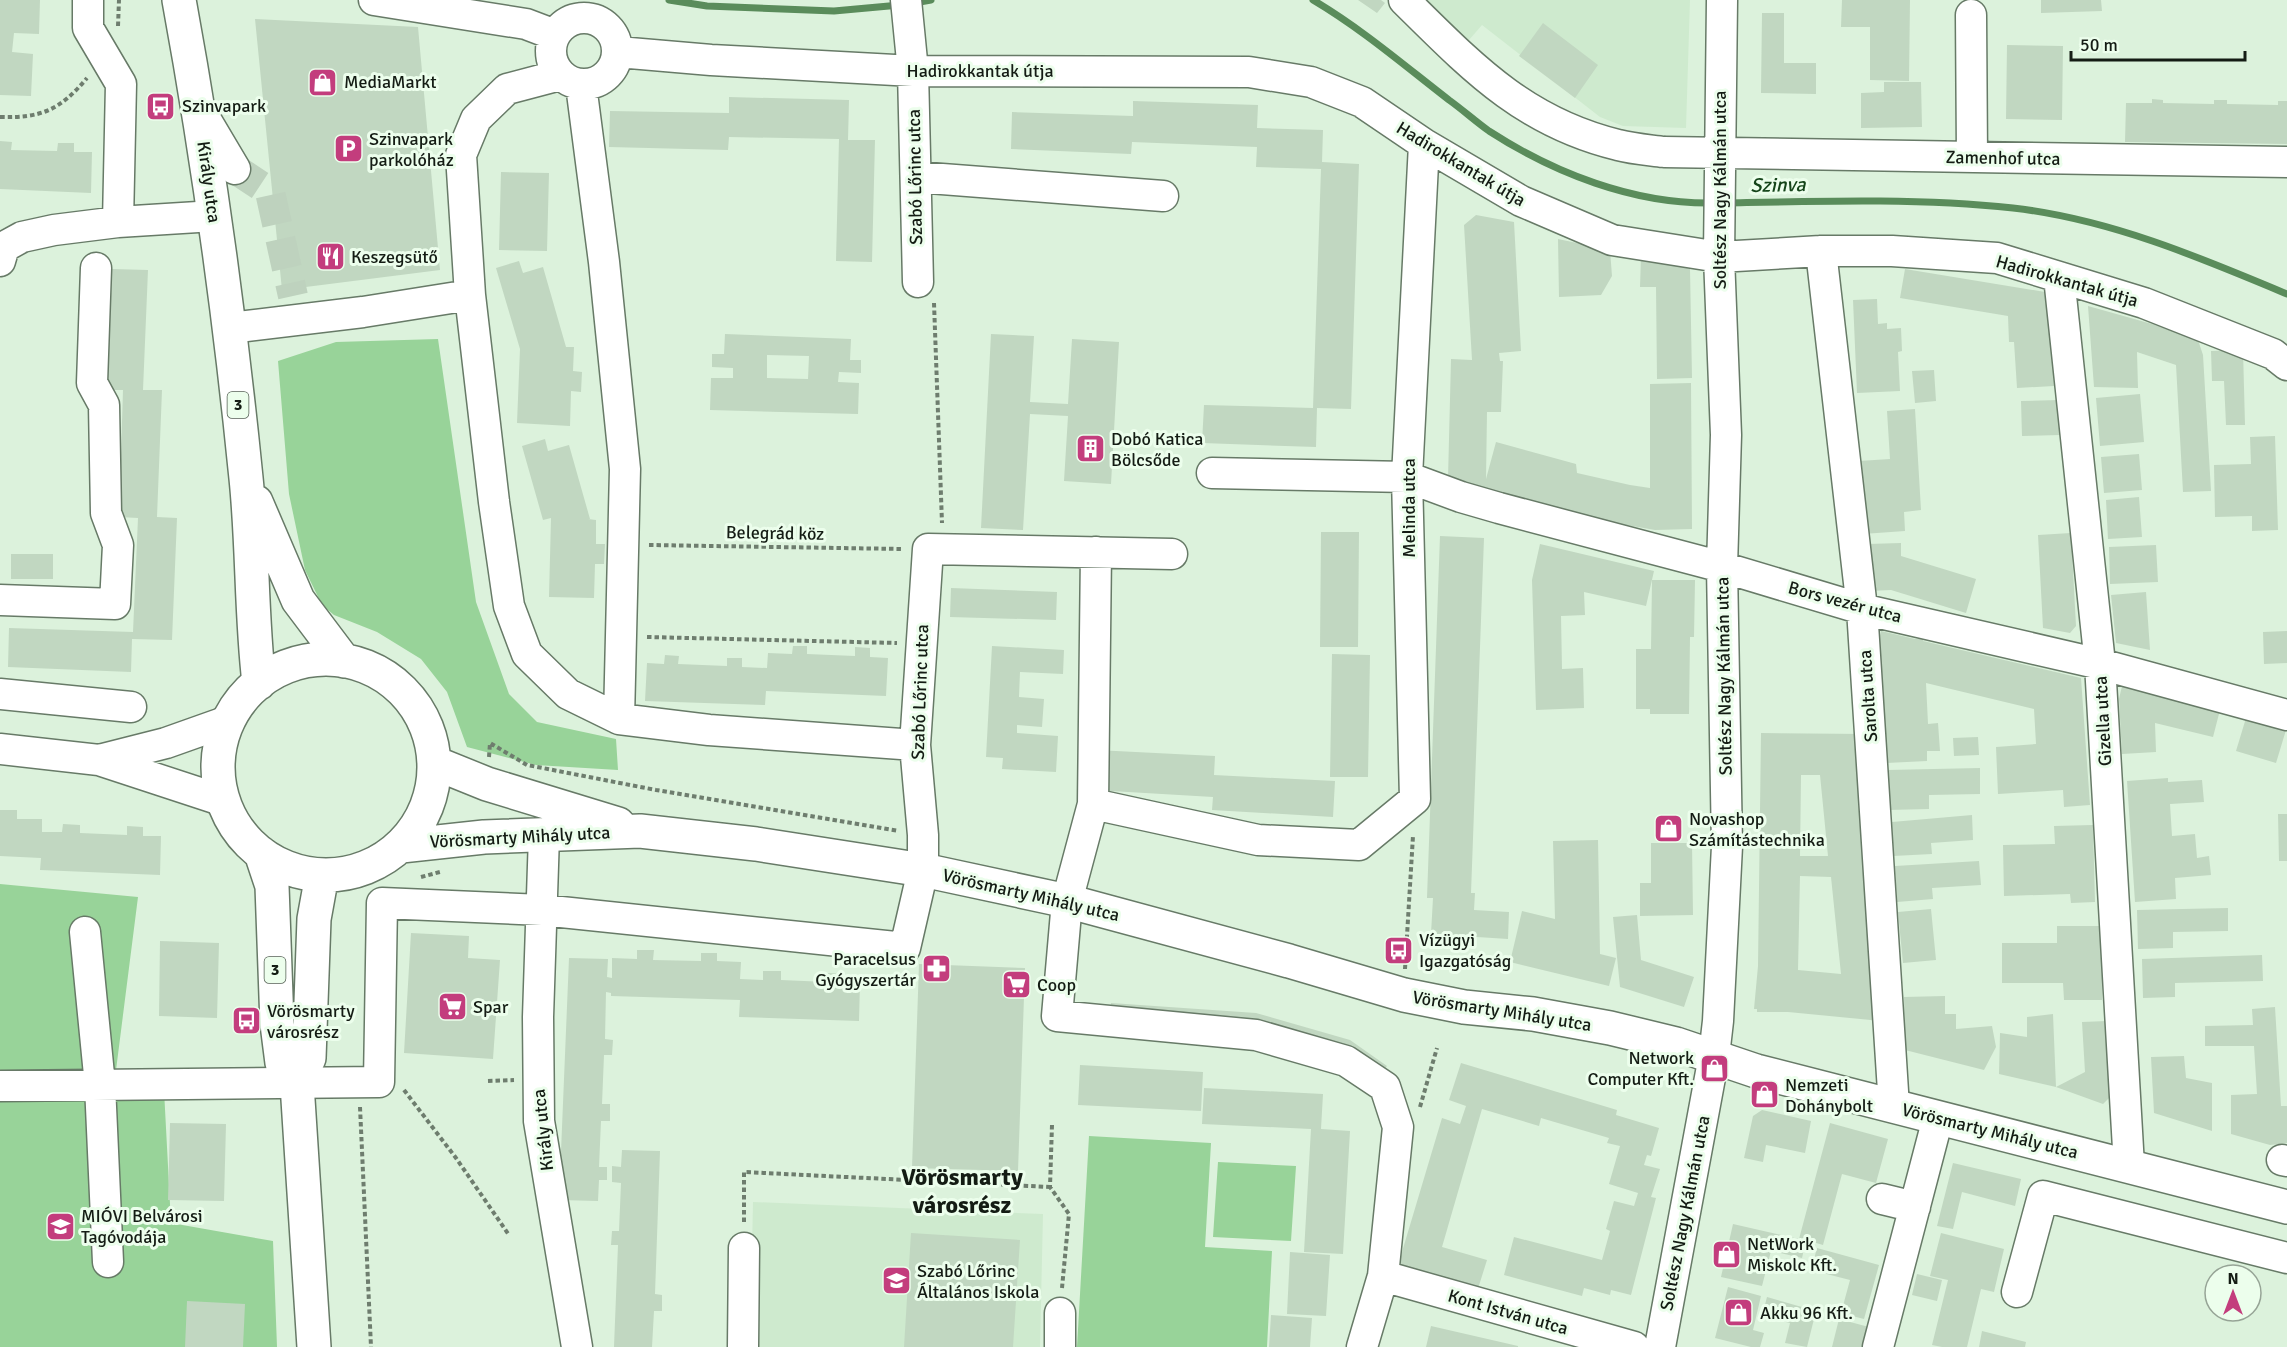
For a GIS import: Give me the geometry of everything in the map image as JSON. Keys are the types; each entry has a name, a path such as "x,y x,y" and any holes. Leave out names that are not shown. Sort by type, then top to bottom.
{"main road":[{"name":"Király utca","path":"179,0 198,108 230,328 247,481 254,638 259,683"},
{"name":"Király utca","path":"247,481 298,600 344,661"},
{"name":"3","path":"326,659 344,661 368,667 408,696 431,739 435,763 433,786 416,828 400,846 377,862 351,872 322,875 290,869 261,853 245,838 232,821 224,801 219,781 218,761 228,721 242,700 259,683 274,672 291,664 326,659"},
{"name":"Vörösmarty Mihály utca","path":"435,763 487,784 640,831"},
{"name":"Vörösmarty Mihály utca","path":"400,846 484,837 640,831 756,844 923,870 1067,901 1289,961 1404,995 1464,1007 1533,1014 1610,1028 1676,1044 1755,1071 2287,1207"},
{"name":"3","path":"261,853 272,886 277,1024 282,1063 297,1083"},
{"name":"3","path":"314,1347 297,1083 309,1058 314,919 322,875"}],"street":[{"path":"88,0 88,28 121,84 117,222"},
{"path":"374,0 526,24 555,35"},
{"name":"Zamenhof utca","path":"1404,0 1474,69 1508,96 1537,113 1582,134 1619,146 1664,152 2287,162"},
{"name":"Soltész Nagy Kálmán utca","path":"1660,1347 1714,1056 1718,1021 1727,846 1722,567 1726,435 1719,246 1722,0"},
{"path":"619,719 622,636 621,545 625,469 604,262 571,80 554,66 551,55 555,35 569,21 598,9 614,35 618,52 615,66 608,75 596,83 571,80 507,89 476,119 461,155 470,294 509,606 527,654 568,694 619,719 709,730 915,745"},
{"name":"Szabó Lőrinc utca","path":"907,14 913,71 916,177 926,291"},
{"path":"1971,15 1971,157"},
{"name":"Hadirokkantak útja","path":"618,52 913,71 1249,72 1311,82 1362,102 1424,144 1521,201 1612,240 1821,251 1892,251 1997,258 2144,303 2273,354 2287,365"},
{"path":"198,108 236,169"},
{"name":"Melinda utca","path":"1415,799 1407,477 1424,144"},
{"path":"916,177 1163,196"},
{"path":"0,261 4,247 22,237 54,230 117,222 214,216"},
{"name":"Sarolta utca","path":"1821,251 1862,609 1894,1107"},
{"path":"0,600 115,604 118,545 106,513 104,405 92,383 96,268"},
{"name":"Gizella utca","path":"2060,277 2100,664 2129,1166"},
{"path":"230,328 294,308 470,294"},
{"name":"Bors vezér utca","path":"1212,472 1407,477 1461,497 1722,567 1862,609 2100,664 2287,715"},
{"path":"935,550 1172,554"},
{"name":"Szabó Lőrinc utca","path":"542,910 905,948 923,870 923,835 915,745 921,644 935,550"},
{"path":"1096,552 1093,804 1067,901 1057,1016 1256,1035 1346,1061 1385,1087 1398,1127 1383,1276 1362,1347"},
{"path":"0,694 131,707"},
{"path":"99,760 166,743 228,721"},
{"path":"0,748 99,760 224,801"},
{"path":"1093,804 1258,840 1359,845 1415,799"},
{"name":"Király utca","path":"544,835 538,1017 539,1121 577,1347"},
{"path":"0,1086 379,1082 382,903 542,910"},
{"path":"85,932 100,1085 108,1262"},
{"path":"1878,1347 1938,1118"},
{"path":"2017,1292 2043,1196 2287,1258"},
{"path":"1882,1199 1915,1208"},
{"path":"743,1347 744,1248"},
{"name":"Kont István utca","path":"1383,1276 1634,1347"},
{"path":"1060,1313 1060,1347"}],"path":[{"path":"0,117 46,113 71,97 114,42 119,0"},
{"path":"926,291 935,550"},
{"name":"Belegrád köz","path":"621,545 935,550"},
{"path":"622,636 921,644"},
{"path":"1404,995 1415,799"},
{"path":"1398,1127 1419,1111 1437,1048"},
{"path":"398,1082 456,1158 509,1235"},
{"path":"1052,1125 1050,1187 1069,1214 1060,1313"},
{"path":"744,1248 744,1172 1050,1187"}],"shaded area":[{"path":"1419,0 1690,0 1686,128 1623,126 1600,117 1482,25 1469,40"},
{"name":"Szabó Lőrinc Általános Iskola","path":"753,1202 1043,1214 1040,1347 750,1347"}],"green space":[{"path":"438,339 476,602 509,694 537,722 616,739 618,770 536,765 467,747 447,692 421,659 377,632 334,615 322,605 305,570 289,494 278,361 336,342"},
{"path":"0,884 138,897 115,1078 164,1090 171,1223 273,1241 277,1347 0,1347"},
{"path":"1089,1136 1211,1143 1205,1247 1272,1251 1267,1347 1077,1347"},
{"path":"1218,1162 1296,1166 1291,1241 1213,1237"}],"building":[{"path":"0,0 40,0 39,34 14,33 12,52 33,54 31,96 0,95"},
{"path":"1358,0 1381,0 1385,3 1377,13"},
{"path":"1842,0 1910,0 1909,81 1870,80 1870,27 1841,27"},
{"path":"2041,0 2101,0 2102,11 2041,13"},
{"path":"1762,13 1784,13 1784,63 1816,63 1816,94 1761,93"},
{"name":"Szinvapark parkolóház","path":"255,19 418,27 440,270 282,290"},
{"path":"1543,23 1598,65 1575,98 1519,56"},
{"path":"2007,45 2063,46 2062,120 2006,119"},
{"path":"1884,82 1921,82 1922,127 1861,128 1861,93 1884,92"},
{"path":"729,97 849,100 848,140 875,140 872,262 836,261 839,139 729,137 728,150 609,147 610,111 729,113"},
{"path":"2152,99 2163,100 2163,103 2214,104 2214,100 2227,100 2227,104 2278,105 2278,101 2287,101 2287,144 2125,142 2126,103 2152,103"},
{"path":"1133,101 1258,105 1257,128 1323,130 1322,162 1359,164 1351,409 1317,408 1316,447 1202,443 1204,405 1313,408 1321,169 1256,167 1257,147 1132,142 1131,154 1011,149 1012,112 1133,116"},
{"path":"0,141 12,142 11,150 57,151 58,143 74,143 74,152 92,152 91,193 0,189"},
{"path":"501,172 549,173 547,251 499,250"},
{"path":"1476,215 1514,222 1521,351 1499,353 1500,361 1503,361 1501,412 1487,412 1486,479 1496,442 1576,464 1577,473 1650,488 1650,384 1691,383 1692,529 1655,530 1621,524 1448,479 1451,359 1472,360 1464,225"},
{"path":"1558,239 1610,250 1612,276 1601,295 1559,297"},
{"path":"1641,256 1690,269 1692,378 1657,379 1656,287 1640,287"},
{"path":"519,261 523,273 543,267 566,347 574,347 573,371 582,372 581,392 571,391 570,426 517,423 520,349 496,268"},
{"path":"112,269 148,270 143,390 162,390 157,517 177,518 172,640 132,639 131,672 8,667 9,628 133,632 138,518 119,517 123,390 107,390"},
{"path":"1905,269 2045,292 2050,300 2054,386 2017,388 2014,342 2009,342 2008,316 1900,298"},
{"path":"1877,299 1878,324 1887,323 1887,329 1901,328 1902,351 1898,352 1900,391 1857,393 1853,300"},
{"path":"2088,306 2198,340 2203,355 2211,491 2183,492 2176,365 2137,352 2138,388 2094,387"},
{"path":"725,334 851,339 850,360 861,360 861,373 839,372 838,382 859,383 858,414 710,410 711,378 733,378 733,368 712,367 712,354 724,354","holes":["767,355 809,356 808,379 767,378"]},
{"name":"Dobó Katica Bölcsőde","path":"991,334 1034,336 1030,402 1068,404 1072,339 1119,342 1111,484 1064,481 1068,416 1030,414 1023,530 981,528"},
{"path":"2243,350 2245,425 2226,425 2224,381 2212,381 2211,351"},
{"path":"1934,370 1936,401 1915,403 1912,371"},
{"path":"2140,394 2144,442 2100,446 2096,398"},
{"path":"2059,400 2060,435 2022,436 2021,401"},
{"path":"1915,409 1921,510 1904,512 1905,531 1863,534 1859,461 1890,459 1887,411"},
{"path":"2275,436 2278,530 2252,531 2252,516 2215,517 2214,465 2251,464 2250,437"},
{"path":"545,439 548,451 569,445 590,519 588,519 596,520 596,544 605,544 604,564 595,564 594,598 549,597 551,518 543,520 522,446"},
{"path":"2139,454 2142,490 2104,493 2101,457"},
{"path":"2139,497 2142,537 2108,539 2106,500"},
{"path":"1321,532 1359,532 1358,647 1320,647"},
{"path":"2071,533 2076,626 2070,633 2043,628 2038,535"},
{"path":"1440,536 1484,538 1471,893 1475,893 1474,910 1509,912 1508,939 1431,934 1433,898 1427,898"},
{"path":"1901,543 1901,556 1976,579 1966,613 1891,590 1870,591 1868,544"},
{"path":"1540,544 1654,571 1646,606 1584,592 1585,615 1561,616 1562,669 1583,668 1584,708 1536,710 1532,580"},
{"path":"2156,545 2158,582 2110,584 2109,547"},
{"path":"11,554 53,554 53,579 11,579"},
{"path":"1652,580 1695,580 1694,637 1690,637 1689,714 1650,714 1650,709 1636,709 1636,649 1651,649"},
{"path":"951,588 1057,592 1056,620 950,617"},
{"path":"2146,592 2150,650 2116,643 2111,595"},
{"path":"1881,631 1923,639 1923,641 2081,678 2090,805 2064,807 2063,790 1998,794 1996,747 2036,744 2034,709 1926,683 1928,724 1938,723 1940,751 1927,751 1927,761 1886,763 1872,671"},
{"path":"2287,631 2287,663 2264,664 2263,632"},
{"path":"793,646 807,646 807,654 855,656 855,647 870,648 870,657 888,658 886,696 766,691 765,705 645,701 647,663 664,664 665,655 679,656 678,664 727,666 727,658 742,658 742,667 767,668 768,653 792,654"},
{"path":"992,646 1064,650 1063,674 1020,672 1019,697 1044,699 1042,727 1017,725 1017,733 1058,736 1056,772 1002,769 1003,758 986,757"},
{"path":"1332,654 1370,655 1368,777 1330,777"},
{"path":"2122,686 2220,710 2213,737 2155,723 2156,752 2122,754 2119,699"},
{"path":"2246,718 2286,730 2276,763 2236,751"},
{"path":"1761,733 1866,734 1881,1021 1788,1012 1757,1012 1757,1009 1754,1009 1758,966","holes":["1801,775 1820,775 1828,856 1800,856","1800,876 1831,877 1841,974 1798,970"]},
{"path":"1978,737 1979,755 1954,756 1953,738"},
{"path":"1096,750 1215,756 1214,775 1335,781 1333,817 1212,810 1213,797 1094,790"},
{"path":"1980,768 1980,794 1929,795 1929,809 1888,810 1887,770"},
{"path":"2168,778 2168,782 2202,780 2204,802 2170,804 2172,836 2195,834 2197,858 2209,856 2211,875 2175,878 2176,899 2135,902 2127,781"},
{"path":"0,810 17,810 17,819 42,819 42,832 62,832 63,824 80,825 80,833 127,835 127,826 143,827 143,836 161,836 160,875 40,870 41,858 0,856"},
{"path":"2278,814 2287,814 2287,861 2279,861"},
{"path":"1972,815 1973,840 1931,843 1932,854 1893,856 1892,822"},
{"path":"2093,825 2095,902 2071,903 2070,894 2004,896 2003,845 2055,844 2054,826"},
{"path":"1598,840 1600,954 1616,958 1609,986 1510,962 1522,911 1555,919 1553,841"},
{"path":"1651,843 1692,843 1693,915 1640,916 1640,883 1651,883"},
{"path":"1979,861 1981,885 1932,888 1933,899 1897,902 1895,866"},
{"path":"2228,908 2228,931 2173,932 2173,948 2138,949 2137,910"},
{"path":"1931,909 1936,960 1903,963 1898,912"},
{"path":"1637,915 1641,960 1694,977 1684,1007 1620,987 1613,917"},
{"path":"2057,926 2102,926 2102,1000 2064,1000 2063,983 2002,983 2002,943 2057,943"},
{"name":"Spar","path":"411,933 469,936 468,958 500,960 493,1059 404,1053"},
{"path":"160,941 219,943 217,1018 159,1016"},
{"path":"637,950 654,950 653,960 701,961 701,953 717,953 717,961 741,962 740,979 763,980 763,971 781,971 781,980 827,982 827,973 843,974 843,982 860,983 859,1021 739,1017 740,1000 611,996 611,993 606,992 605,1039 613,1040 612,1055 604,1055 602,1104 610,1104 610,1121 601,1121 599,1167 607,1167 607,1180 599,1180 598,1201 559,1200 569,958 608,959 607,977 612,978 612,958 637,959"},
{"path":"2262,955 2263,981 2175,983 2175,997 2143,998 2142,959"},
{"path":"919,964 1025,968 1018,1171 912,1168"},
{"path":"1945,996 1945,1014 1956,1014 1956,1029 1992,1026 1996,1047 1984,1070 1905,1050 1904,997"},
{"path":"1111,1003 1256,1013 1350,1040 1387,1066 1380,1076 1110,1016"},
{"path":"2275,1007 2281,1106 2287,1106 2287,1143 2270,1145 2231,1134 2231,1095 2257,1094 2254,1046 2205,1046 2205,1026 2253,1025 2252,1009"},
{"path":"2053,1014 2056,1087 1999,1074 2000,1033 2027,1037 2027,1017"},
{"path":"2107,1021 2112,1095 2103,1104 2056,1087 2085,1072 2082,1022"},
{"path":"2184,1056 2186,1078 2212,1083 2212,1131 2154,1113 2151,1057"},
{"path":"1461,1063 1617,1110 1616,1115 1659,1128 1651,1156 1647,1155 1644,1165 1660,1169 1651,1197 1656,1198 1631,1295 1611,1290 1610,1295 1584,1288 1582,1296 1504,1275 1514,1237 1602,1260 1610,1231 1606,1229 1614,1201 1634,1206 1638,1193 1609,1184 1620,1146 1607,1143 1609,1138 1541,1118 1539,1126 1482,1109 1442,1247 1487,1260 1476,1295 1396,1272 1442,1118 1460,1124 1466,1106 1449,1100"},
{"path":"1080,1065 1203,1072 1201,1111 1078,1105"},
{"path":"1204,1088 1323,1094 1321,1129 1350,1131 1343,1254 1304,1252 1311,1129 1202,1124"},
{"path":"1762,1110 1811,1121 1805,1153 1766,1145 1763,1162 1744,1158 1753,1116"},
{"path":"170,1123 226,1124 224,1201 168,1200"},
{"path":"1830,1123 1888,1139 1876,1183 1842,1174 1823,1245 1806,1240 1802,1258 1771,1251 1762,1286 1721,1277 1733,1224 1799,1239"},
{"path":"622,1150 660,1151 655,1294 662,1295 662,1311 654,1311 652,1347 614,1347 618,1245 611,1245 612,1231 619,1231 621,1183 612,1182 612,1166 621,1167"},
{"path":"1953,1163 2021,1179 2015,1206 1962,1192 1953,1229 1937,1226"},
{"path":"911,1233 1020,1240 1013,1347 904,1347"},
{"path":"1941,1233 2004,1249 1994,1292 1981,1289 1967,1347 1932,1345 1948,1280 1930,1276"},
{"path":"1817,1248 1879,1265 1864,1319 1841,1313 1850,1280 1811,1270"},
{"path":"1290,1252 1330,1255 1326,1316 1287,1314"},
{"path":"1917,1274 1942,1280 1937,1301 1912,1295"},
{"name":"Akku 96 Kft.","path":"1728,1287 1761,1296 1753,1330 1764,1333 1760,1347 1715,1338"},
{"path":"1767,1297 1816,1311 1807,1347 1785,1343 1790,1323 1762,1316"},
{"path":"187,1301 245,1304 243,1347 185,1347"},
{"path":"1271,1315 1312,1318 1310,1347 1269,1347"},
{"path":"1839,1319 1880,1330 1876,1347 1832,1347"},
{"path":"1431,1326 1518,1346 1518,1347 1426,1347"},
{"path":"1982,1331 2026,1342 2025,1347 1979,1347"}],"waterway":[{"name":"Szinva","path":"669,0 707,6 834,11 900,5"},
{"name":"Szinva","path":"914,3 931,0"},
{"name":"Szinva","path":"1313,0 1366,35 1489,131 1540,160 1567,173 1624,192 1682,202 1712,203"},
{"name":"Szinva","path":"1726,203 1906,201 2013,208 2049,213 2153,241 2287,294"}],"tunnel":[{"path":"235,169 270,192 293,296"}],"place":[{"name":"MediaMarkt","path":"323,82"},
{"name":"Szinvapark","path":"161,106"},
{"name":"Szinvapark parkolóház","path":"348,149"},
{"name":"Keszegsütő","path":"330,257"},
{"name":"Dobó Katica Bölcsőde","path":"1090,449"},
{"name":"Novashop Számítástechnika","path":"1668,829"},
{"name":"Vízügyi Igazgatóság","path":"1398,950"},
{"name":"Paracelsus Gyógyszertár","path":"937,969"},
{"name":"Coop","path":"1016,985"},
{"name":"Spar","path":"452,1007"},
{"name":"Vörösmarty városrész","path":"246,1021"},
{"name":"Network Computer Kft.","path":"1715,1068"},
{"name":"Nemzeti Dohánybolt","path":"1764,1095"},
{"name":"MIÓVI Belvárosi Tagóvodája","path":"60,1226"},
{"name":"NetWork Miskolc Kft.","path":"1726,1254"},
{"name":"Szabó Lőrinc Általános Iskola","path":"896,1281"},
{"name":"Akku 96 Kft.","path":"1739,1313"}],"district":[{"name":"Vörösmarty városrész","path":"962,1191"}]}
